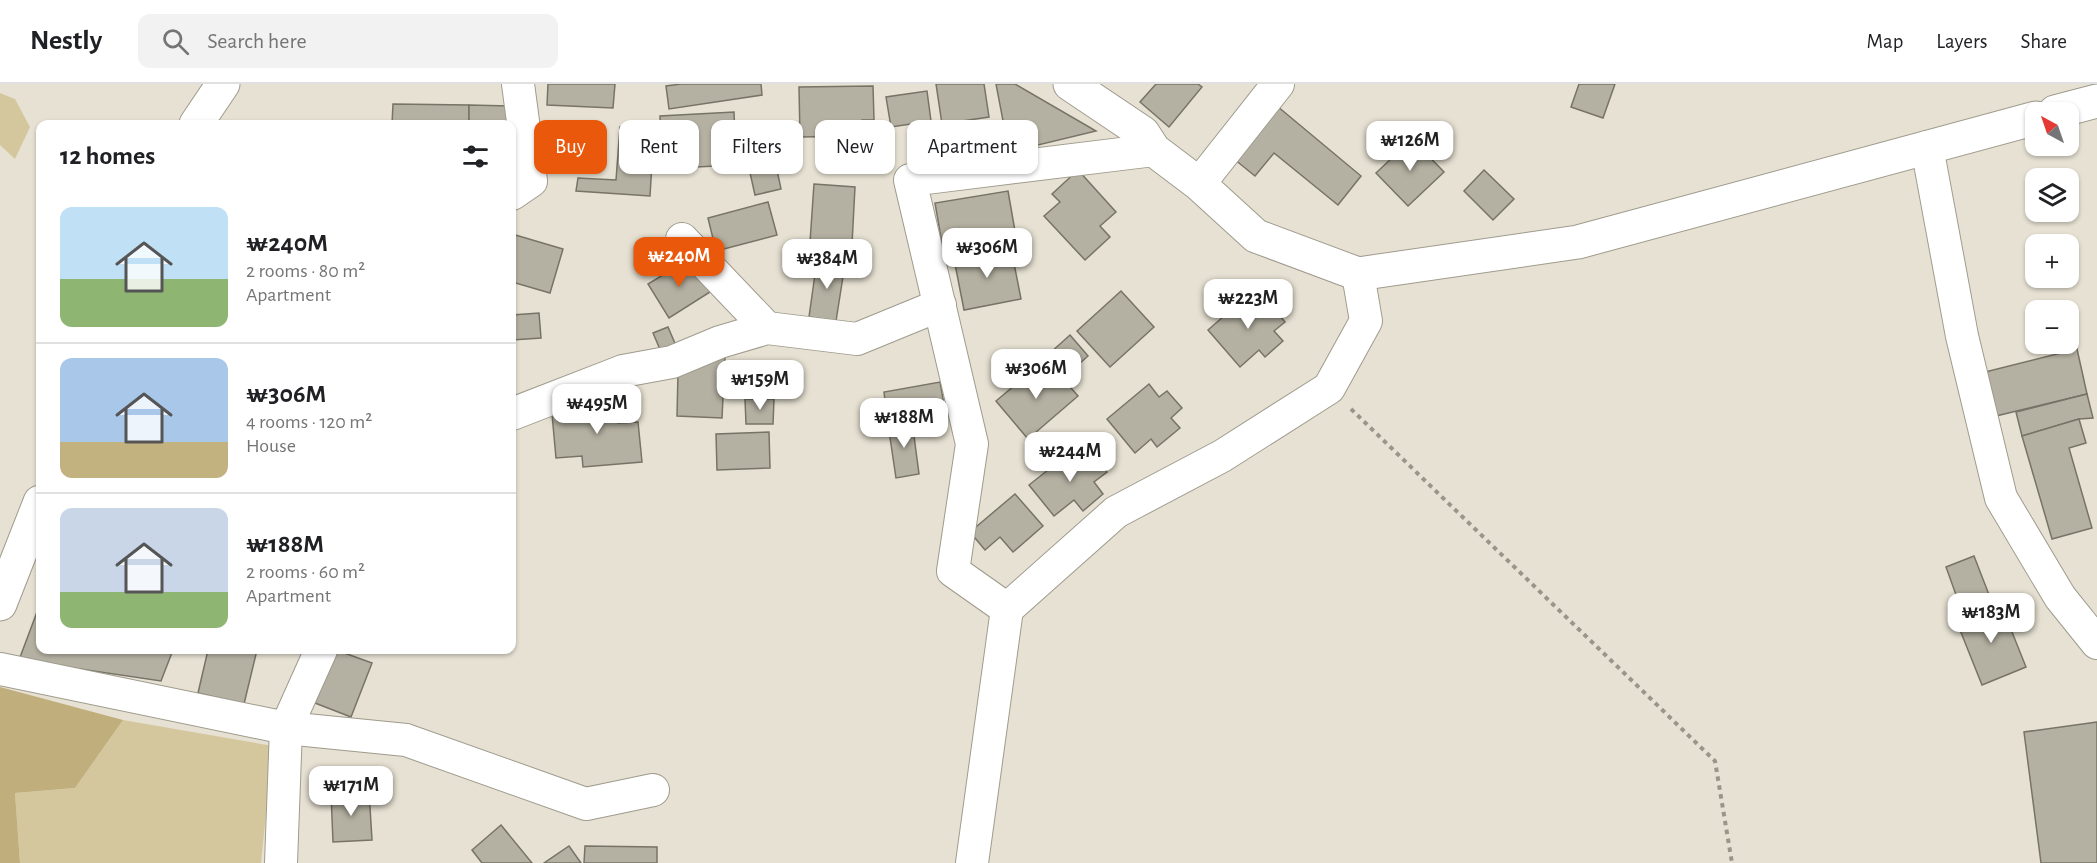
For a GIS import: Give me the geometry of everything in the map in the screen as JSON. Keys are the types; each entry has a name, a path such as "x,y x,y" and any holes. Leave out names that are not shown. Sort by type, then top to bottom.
{"street":[{"path":"199,120 223,84"},
{"path":"516,192 531,181 518,84"},
{"path":"1070,84 1143,133 1154,150 1199,184 1256,236 1358,274 1578,242 2025,121"},
{"path":"1199,184 1278,84"},
{"path":"2079,106 2097,101"},
{"path":"1927,147 1962,336 2001,498 2060,597 2097,643"},
{"path":"1007,609 953,571 972,444 910,180 1154,150"},
{"path":"682,239 767,328"},
{"path":"972,863 1007,609 1116,512 1222,456 1329,388 1366,321 1358,274"},
{"path":"516,412 623,370 672,362 720,342 767,328 857,339 940,305"},
{"path":"0,604 36,512"},
{"path":"281,863 286,728 319,654"},
{"path":"0,669 286,728 406,740 586,804 653,790"}],"path":[{"path":"1329,388 1715,761 1732,863"}],"shaded area":[{"path":"0,93 15,99 30,127 15,159 0,145"},
{"path":"0,687 123,720 75,788 15,793 20,863 0,863"},
{"path":"123,720 273,746 261,863 20,863 15,793 75,788"}],"building":[{"path":"548,84 615,84 613,108 547,105"},
{"path":"761,84 762,95 669,109 666,86"},
{"path":"936,84 984,84 989,117 941,120"},
{"path":"996,84 1015,84 1096,131 1038,145 1038,120 1003,120"},
{"path":"1156,84 1198,84 1202,87 1169,127 1140,102"},
{"path":"1579,84 1615,84 1603,118 1571,107"},
{"path":"873,86 874,120 815,120 815,137 803,137 803,120 800,120 799,87"},
{"path":"927,91 931,120 907,120 907,125 895,126 895,120 890,120 886,97"},
{"path":"393,104 469,105 469,120 392,120"},
{"path":"469,105 511,106 511,120 469,120"},
{"path":"1277,106 1361,176 1338,205 1274,153 1255,176 1234,159"},
{"path":"734,112 734,120 711,120 711,166 699,167 699,120 660,120 660,116"},
{"path":"1412,139 1444,172 1408,206 1376,173"},
{"path":"619,140 619,174 651,174 650,196 576,191 578,178 616,180"},
{"path":"1078,170 1116,212 1100,226 1110,237 1085,260 1044,216 1060,202 1052,194"},
{"path":"1484,170 1514,199 1493,220 1464,191"},
{"path":"750,174 778,174 781,189 755,195"},
{"path":"814,184 855,187 852,244 810,242"},
{"path":"1008,191 1015,231 942,243 935,203"},
{"path":"768,202 777,235 716,251 708,218"},
{"path":"516,235 563,249 550,293 516,283"},
{"path":"1011,248 1021,299 964,310 954,259"},
{"path":"689,259 710,292 669,318 648,284"},
{"path":"817,260 845,264 836,321 809,317"},
{"path":"1121,291 1154,327 1110,367 1077,331"},
{"path":"1248,295 1257,305 1265,299 1285,322 1274,331 1283,341 1265,357 1259,350 1240,367 1208,330"},
{"path":"539,313 541,338 516,340 516,315"},
{"path":"668,327 677,348 662,354 653,333"},
{"path":"1070,335 1088,356 1068,374 1050,353"},
{"path":"2057,354 2078,354 2087,394 1996,416 1985,372"},
{"path":"725,357 722,418 677,416 678,373"},
{"path":"1040,364 1052,378 1058,373 1078,396 1028,439 996,401"},
{"path":"940,382 946,416 888,424 884,392"},
{"path":"1149,384 1159,397 1167,391 1182,408 1171,418 1180,428 1157,447 1151,439 1135,453 1107,419"},
{"path":"2087,394 2093,418 2079,419 2022,436 2016,412"},
{"path":"616,398 618,423 638,422 642,462 583,467 582,456 556,458 552,414 576,412 575,401"},
{"path":"745,399 774,399 773,424 746,424"},
{"path":"2079,419 2086,443 2069,448 2092,528 2052,539 2022,436"},
{"path":"912,421 919,474 896,478 888,424"},
{"path":"769,432 770,468 717,470 716,434"},
{"path":"1072,451 1082,464 1093,454 1107,472 1094,482 1103,494 1083,511 1074,500 1054,516 1029,485"},
{"path":"1015,494 1043,526 1013,552 1000,537 985,550 970,532"},
{"path":"1974,556 1993,605 1964,617 1946,567"},
{"path":"2000,602 2026,667 1982,685 1956,620"},
{"path":"36,615 36,654 171,654 161,681 19,660"},
{"path":"207,654 256,654 244,704 198,693"},
{"path":"334,654 347,654 372,663 351,717 315,703"},
{"path":"2097,722 2097,863 2041,863 2024,732"},
{"path":"369,791 372,840 333,842 331,793"},
{"path":"501,825 532,863 482,863 472,850"},
{"path":"569,846 581,863 544,863"},
{"path":"585,846 657,847 657,863 584,863"}]}
